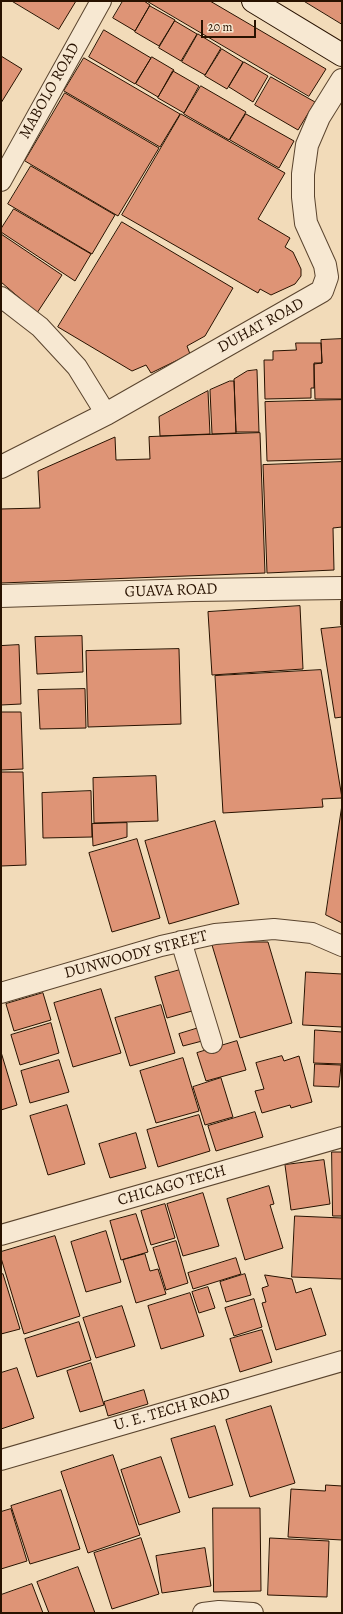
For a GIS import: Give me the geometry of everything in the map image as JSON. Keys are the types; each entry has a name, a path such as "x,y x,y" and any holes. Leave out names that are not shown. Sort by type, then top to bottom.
{"street":[{"name":"MABOLO ROAD","path":"1,181 100,1"},
{"path":"253,1 342,55"},
{"name":"DUHAT ROAD","path":"1,467 106,414 322,291 327,277 325,265 306,223 303,197 304,174 307,145 319,117 342,80"},
{"path":"1,297 40,327 77,367 106,414"},
{"name":"GUAVA ROAD","path":"1,596 193,590 342,588"},
{"name":"DUNWOODY STREET","path":"1,993 153,948 214,934 274,929 312,933 342,946"},
{"path":"181,941 212,1043"},
{"name":"CHICAGO TECH","path":"1,1235 342,1137"},
{"name":"U. E. TECH ROAD","path":"1,1460 342,1361"},
{"path":"203,1613 219,1611 253,1613"}],"building":[{"path":"12,1 76,1 59,29"},
{"path":"123,1 144,1 150,5 135,31 113,18"},
{"path":"147,1 210,1 326,69 309,96"},
{"path":"304,1 342,1 342,24"},
{"path":"150,6 175,20 159,46 135,32"},
{"path":"175,21 197,34 181,61 159,48"},
{"path":"104,30 151,58 135,84 89,57"},
{"path":"198,34 221,48 205,75 182,62"},
{"path":"222,49 243,62 227,89 205,76"},
{"path":"1,56 22,69 1,103"},
{"path":"152,57 174,70 158,97 136,84"},
{"path":"84,58 180,114 160,147 64,91"},
{"path":"244,62 268,76 253,102 229,87"},
{"path":"173,71 199,86 184,113 158,98"},
{"path":"271,77 315,102 298,130 255,105"},
{"path":"201,86 246,112 229,140 184,114"},
{"path":"65,93 159,148 118,216 25,161"},
{"path":"181,114 285,173 258,219 290,238 285,247 293,252 301,269 301,276 295,284 271,295 260,289 258,293 122,215"},
{"path":"246,114 294,141 279,168 230,140"},
{"path":"31,166 115,215 92,254 8,204"},
{"path":"14,209 91,254 75,281 1,232 1,229"},
{"path":"122,222 233,288 205,336 187,346 190,354 151,373 146,365 132,371 58,327"},
{"path":"1,234 62,275 37,313 1,282"},
{"path":"342,339 342,399 315,399 314,364 322,363 321,340"},
{"path":"296,343 321,343 322,363 314,363 314,388 311,388 311,398 265,399 264,360 273,360 273,351 296,350"},
{"path":"257,370 259,432 236,432 234,379 247,371"},
{"path":"230,381 234,381 236,433 212,434 210,390"},
{"path":"208,391 210,434 160,436 159,417"},
{"path":"342,400 342,459 267,461 265,402"},
{"path":"260,433 265,573 1,583 1,509 40,508 38,471 115,437 116,460 150,459 149,437"},
{"path":"342,462 342,527 333,528 334,570 267,573 263,465"},
{"path":"342,601 342,625 341,625"},
{"path":"300,606 303,669 212,675 208,612"},
{"path":"342,627 342,717 335,718 321,629"},
{"path":"82,636 83,672 37,674 35,637"},
{"path":"19,645 21,704 1,705 1,646"},
{"path":"179,649 181,724 88,727 86,651"},
{"path":"321,670 342,798 322,799 323,807 223,813 215,676"},
{"path":"85,689 86,728 40,729 38,690"},
{"path":"1,712 21,712 23,769 1,770"},
{"path":"1,772 23,772 26,865 1,866"},
{"path":"156,776 158,821 94,823 93,778"},
{"path":"91,791 92,837 43,838 42,793"},
{"path":"342,805 342,923 326,915"},
{"path":"215,821 239,904 169,924 145,841"},
{"path":"127,823 127,837 93,846 92,824"},
{"path":"137,839 160,918 112,932 89,853"},
{"path":"235,942 268,942 292,1023 240,1038 212,945"},
{"path":"187,968 199,1009 167,1018 155,977"},
{"path":"306,972 342,974 342,1027 303,1025"},
{"path":"101,989 121,1053 73,1067 54,1003"},
{"path":"43,993 51,1020 14,1031 6,1004"},
{"path":"161,1005 175,1053 130,1066 115,1018"},
{"path":"51,1023 59,1053 20,1065 11,1035"},
{"path":"202,1027 206,1040 183,1046 179,1034"},
{"path":"315,1030 342,1032 342,1064 314,1063"},
{"path":"237,1041 246,1070 206,1081 197,1053"},
{"path":"1,1052 17,1105 1,1110"},
{"path":"282,1056 284,1061 299,1056 312,1102 291,1108 290,1105 262,1113 255,1091 264,1089 256,1063"},
{"path":"183,1058 199,1111 156,1123 140,1071"},
{"path":"59,1060 69,1092 30,1103 21,1071"},
{"path":"315,1064 341,1065 339,1087 314,1086"},
{"path":"221,1078 233,1117 205,1125 193,1087"},
{"path":"67,1105 85,1164 48,1175 30,1116"},
{"path":"255,1112 263,1137 216,1151 208,1126"},
{"path":"199,1115 210,1151 158,1167 147,1130"},
{"path":"136,1133 146,1168 110,1178 99,1144"},
{"path":"332,1152 342,1152 342,1216 333,1216"},
{"path":"324,1160 330,1204 291,1210 285,1165"},
{"path":"269,1186 274,1204 270,1205 283,1248 245,1260 227,1199"},
{"path":"203,1193 219,1246 183,1256 167,1204"},
{"path":"165,1204 175,1238 151,1245 141,1211"},
{"path":"136,1214 148,1252 121,1260 110,1221"},
{"path":"295,1216 342,1218 342,1279 292,1277"},
{"path":"106,1231 121,1282 86,1292 71,1242"},
{"path":"55,1236 80,1316 24,1334 1,1258 1,1252"},
{"path":"176,1241 188,1283 166,1290 153,1248"},
{"path":"145,1254 150,1271 158,1269 166,1294 136,1303 123,1260"},
{"path":"236,1258 241,1274 193,1289 188,1273"},
{"path":"3,1274 20,1329 1,1334 1,1275"},
{"path":"245,1274 251,1295 226,1302 220,1282"},
{"path":"265,1275 292,1279 296,1293 311,1288 326,1335 276,1350 262,1303 266,1302 262,1288 268,1286"},
{"path":"208,1287 215,1308 199,1313 192,1292"},
{"path":"190,1293 204,1336 161,1349 148,1306"},
{"path":"254,1299 262,1327 234,1336 225,1308"},
{"path":"122,1306 135,1346 96,1358 83,1318"},
{"path":"79,1322 91,1360 37,1377 25,1339"},
{"path":"262,1330 272,1362 240,1372 230,1339"},
{"path":"91,1363 104,1405 80,1412 67,1371"},
{"path":"17,1368 34,1418 1,1429 1,1373"},
{"path":"144,1390 148,1404 108,1416 104,1402"},
{"path":"271,1406 295,1483 250,1497 226,1420"},
{"path":"215,1426 233,1485 189,1498 171,1439"},
{"path":"113,1455 140,1535 88,1553 61,1472"},
{"path":"161,1457 180,1512 139,1525 121,1470"},
{"path":"326,1485 342,1486 342,1540 288,1537 291,1489 325,1491"},
{"path":"61,1490 80,1549 30,1564 11,1506"},
{"path":"213,1508 260,1508 261,1591 214,1592"},
{"path":"11,1509 27,1561 1,1569 1,1512"},
{"path":"141,1538 159,1594 112,1609 94,1553"},
{"path":"270,1538 329,1541 327,1597 268,1595"},
{"path":"205,1548 211,1586 162,1593 156,1556"},
{"path":"78,1567 95,1613 49,1613 37,1582"},
{"path":"32,1584 43,1613 1,1613 1,1595"}]}
